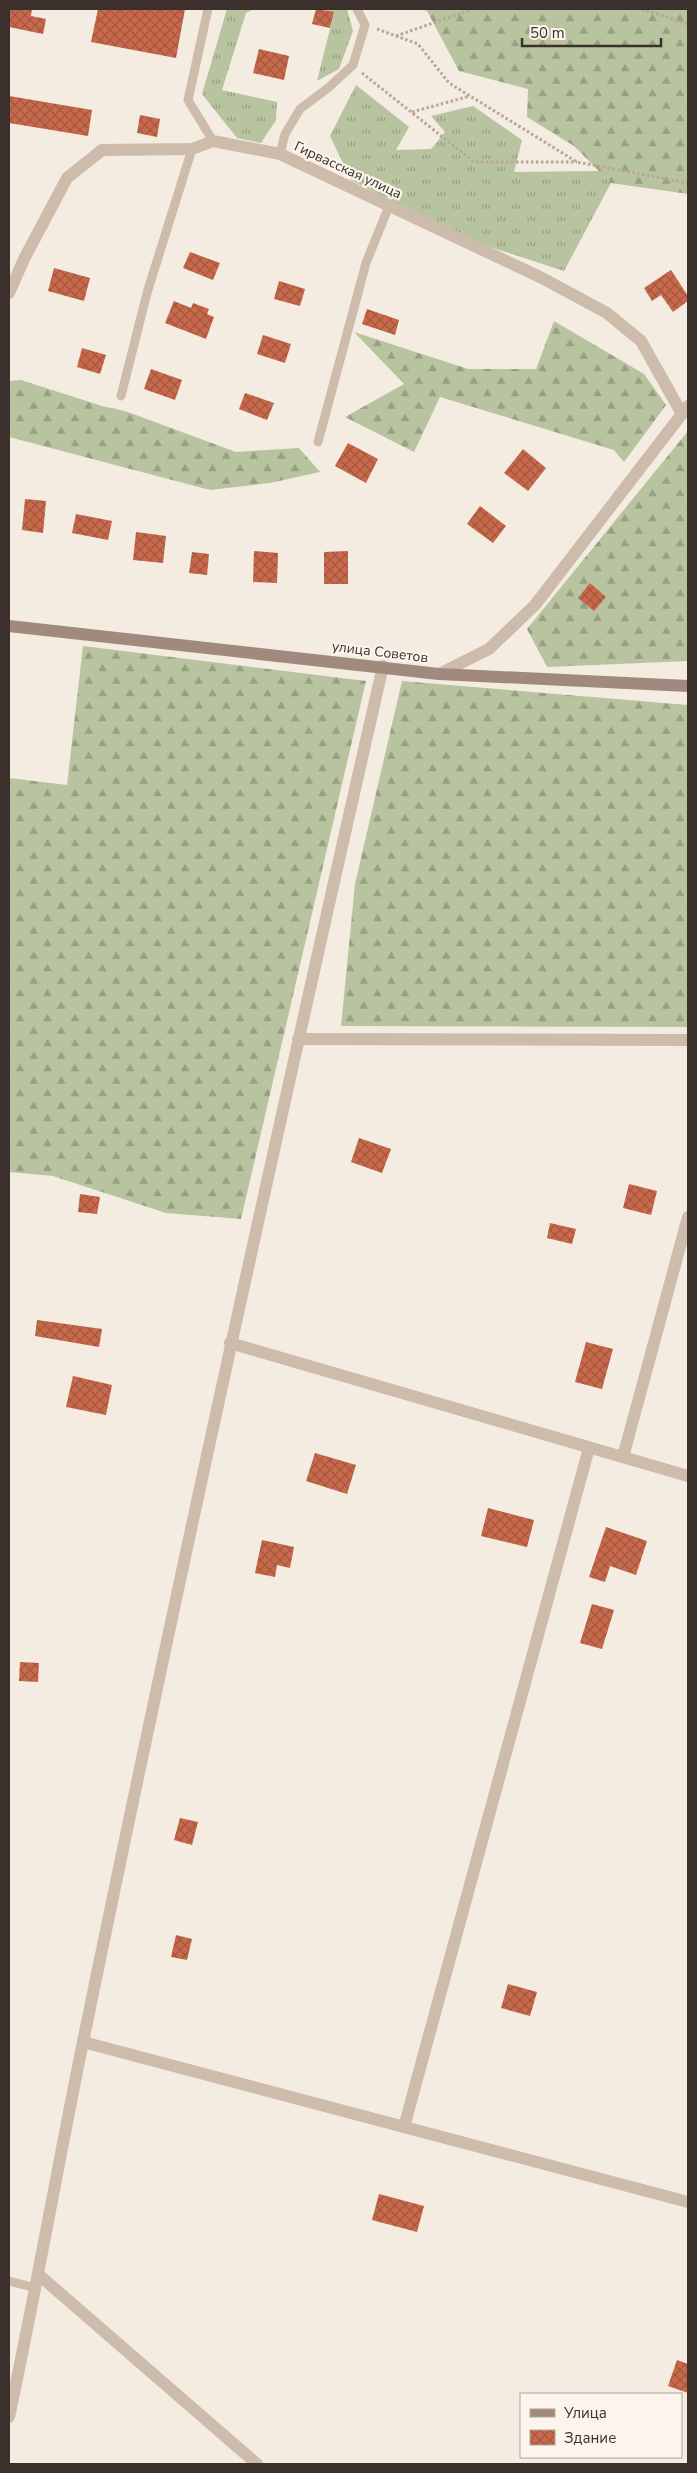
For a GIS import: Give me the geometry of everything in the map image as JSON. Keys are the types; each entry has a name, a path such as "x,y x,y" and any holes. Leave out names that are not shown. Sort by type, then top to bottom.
{"main road":[{"name":"улица Советов","path":"9,626 383,666 439,674"},
{"path":"439,674 688,686"}],"street":[{"path":"9,293 24,259 67,178 102,150 192,149 214,141"},
{"name":"Гирвасская улица","path":"214,141 280,154 542,278 607,313 641,341 685,410"},
{"name":"улица Советов","path":"439,674 489,649 535,605 685,410"},
{"path":"9,2417 39,2274 83,2042 230,1343 383,666"},
{"path":"298,1039 688,1040"},
{"path":"623,1457 688,1217"},
{"path":"230,1343 688,1476"},
{"path":"404,2127 589,1448"},
{"path":"83,2042 688,2202"},
{"path":"39,2274 257,2464"}],"lane":[{"path":"208,9 188,100 214,141"},
{"path":"280,154 285,134 300,109 328,88 353,65 365,25 358,9"},
{"path":"121,396 147,293 192,149"},
{"path":"318,442 366,263 389,206"},
{"path":"9,2281 36,2288"}],"path":[{"path":"396,36 473,9"},
{"path":"642,9 688,24"},
{"path":"365,25 418,44 449,83 578,162"},
{"path":"353,65 474,162 578,162 688,183"},
{"path":"412,112 470,96"}],"green space":[{"path":"227,9 254,9 246,13 222,90 277,102 276,120 261,143 237,138 202,94"},
{"path":"318,9 347,9 353,31 339,69 317,81 334,13"},
{"path":"422,9 688,9 688,194 611,183 574,146 527,117 528,89 459,71 427,11"},
{"path":"356,85 409,127 396,150 431,149 445,132 431,116 473,106 522,140 514,172 600,171 611,183 564,271 472,241 351,180 330,136"},
{"path":"554,321 644,374 666,405 624,462 614,450 440,397 414,452 345,417 404,384 354,332 468,369 536,369"},
{"path":"21,380 102,406 125,411 236,452 299,448 320,472 270,483 210,490 9,437 9,381"},
{"path":"688,431 688,661 547,667 527,629"},
{"path":"83,646 366,681 241,1219 166,1213 53,1176 9,1172 9,778 67,785"},
{"path":"402,681 688,705 688,1027 341,1026 355,884"}],"building":[{"path":"9,9 32,9 31,16 46,19 43,34 9,27"},
{"path":"98,9 185,9 176,58 91,42"},
{"path":"316,9 334,12 330,28 312,24"},
{"path":"259,49 289,56 284,80 253,73"},
{"path":"9,96 92,110 88,136 9,123"},
{"path":"140,115 160,119 157,137 137,133"},
{"path":"190,252 220,263 213,280 183,268"},
{"path":"54,268 90,278 84,301 48,291"},
{"path":"671,270 688,296 688,301 673,312 661,295 652,301 644,288"},
{"path":"279,281 305,289 300,306 274,299"},
{"path":"174,301 191,308 193,303 209,309 207,314 214,317 206,339 165,323"},
{"path":"367,309 399,320 395,335 362,324"},
{"path":"263,335 291,344 285,363 257,354"},
{"path":"82,348 106,355 100,374 77,367"},
{"path":"151,369 182,380 175,400 144,389"},
{"path":"245,393 274,403 267,420 239,409"},
{"path":"348,443 378,459 366,483 335,466"},
{"path":"523,449 546,468 528,491 504,473"},
{"path":"25,499 46,501 43,533 22,530"},
{"path":"480,506 506,526 493,543 467,524"},
{"path":"76,514 112,521 108,540 72,533"},
{"path":"136,532 166,536 163,563 133,560"},
{"path":"254,551 278,553 277,583 253,582"},
{"path":"348,551 348,584 324,584 324,552"},
{"path":"192,552 209,554 207,575 189,573"},
{"path":"590,583 606,597 594,611 578,598"},
{"path":"359,1138 391,1149 382,1173 351,1162"},
{"path":"629,1184 657,1191 651,1215 623,1208"},
{"path":"80,1194 100,1197 97,1214 78,1212"},
{"path":"550,1223 576,1229 572,1244 547,1238"},
{"path":"37,1320 102,1329 99,1347 35,1336"},
{"path":"586,1342 613,1349 602,1389 575,1382"},
{"path":"73,1376 112,1385 106,1415 66,1407"},
{"path":"315,1453 356,1465 347,1494 306,1481"},
{"path":"488,1508 534,1520 527,1547 481,1536"},
{"path":"606,1527 647,1541 636,1575 610,1566 605,1582 589,1577"},
{"path":"262,1540 294,1547 290,1568 277,1565 275,1577 255,1573"},
{"path":"592,1604 614,1610 602,1649 580,1643"},
{"path":"20,1662 39,1663 38,1682 19,1681"},
{"path":"180,1818 198,1822 192,1845 174,1840"},
{"path":"176,1935 192,1939 187,1960 171,1957"},
{"path":"508,1984 537,1992 530,2016 501,2008"},
{"path":"379,2194 424,2206 417,2232 372,2220"},
{"path":"677,2360 688,2364 688,2393 668,2386"}]}
